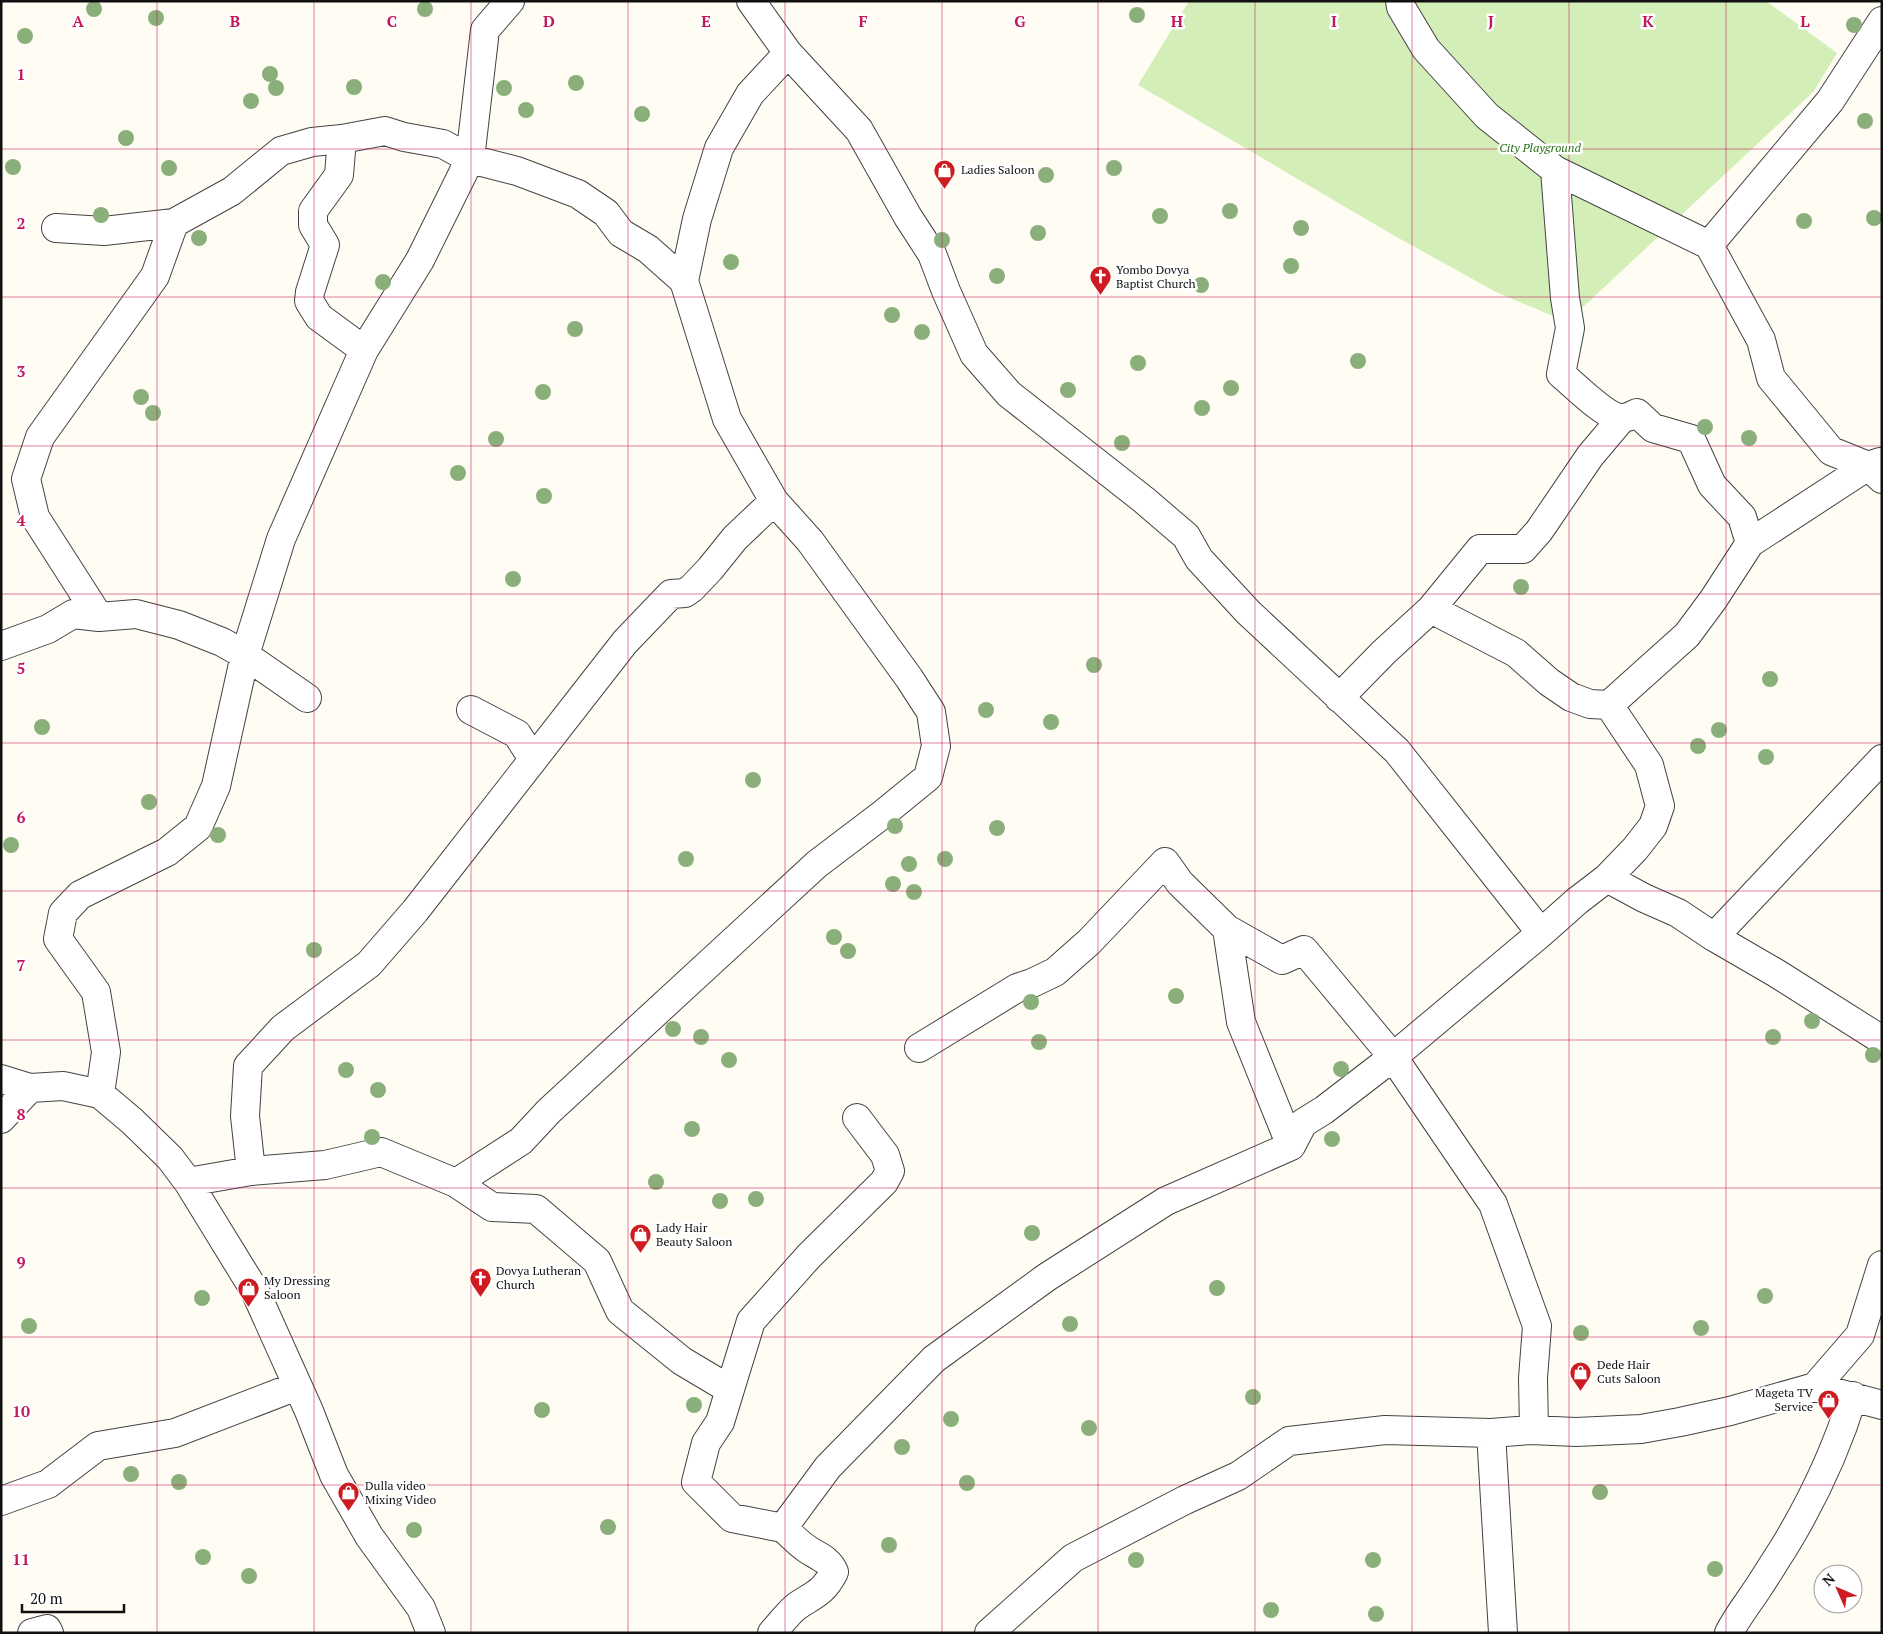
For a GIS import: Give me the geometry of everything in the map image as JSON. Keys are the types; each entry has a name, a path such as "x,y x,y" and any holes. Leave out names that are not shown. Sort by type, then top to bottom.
{"street":[{"path":"100,1094 106,1052 96,992 58,939 63,913 80,895 167,852 198,826 216,786 245,655 281,539 364,350 420,260 470,159 485,30 510,1"},
{"path":"751,1 788,53 859,130 908,217 932,254 974,354 1009,394 1144,500 1186,536 1199,559 1248,612 1397,751 1541,933"},
{"path":"1400,1 1401,7 1426,50 1468,96 1487,116 1555,170 1709,245 1761,340 1772,378 1832,451 1877,469"},
{"path":"1709,245 1830,101 1882,21"},
{"path":"456,1183 521,1141 549,1111 817,864 928,777 936,746 931,712 909,678 810,541 774,501 727,419 684,281 697,219 719,148 750,94 788,53"},
{"path":"56,228 104,231 174,223 232,191 281,151 312,142 342,139 385,131 404,137 443,144 470,159 517,171 578,194 606,213 621,233 648,249 684,281"},
{"path":"342,139 338,175 313,211 312,225 325,246 310,292 309,302 319,317 364,350"},
{"path":"1555,170 1565,298 1570,328 1561,374 1596,405 1612,415 1622,418 1637,414 1653,428 1691,439 1712,485 1742,518 1750,544"},
{"path":"100,617 35,517 26,479 40,437 155,276 174,223"},
{"path":"1339,698 1384,652 1431,609 1480,549 1523,549 1539,531 1590,456 1622,418"},
{"path":"1431,609 1516,653 1549,682 1571,697 1590,704 1609,705 1687,635 1750,544 1877,469"},
{"path":"251,1171 245,1116 248,1066 283,1028 369,964 415,911 625,642 670,594 684,593 692,588 735,538 774,501"},
{"path":"1,646 48,629 73,614 100,617 136,614 179,625 222,642 245,655 308,698"},
{"path":"783,1528 828,1467 934,1359 1047,1277 1166,1201 1291,1146 1303,1123 1324,1110 1392,1057 1577,901 1607,878 1635,849 1653,826 1660,806 1649,765 1609,705"},
{"path":"471,710 517,734 533,759"},
{"path":"1714,937 1882,759"},
{"path":"919,1048 1017,988 1055,972 1089,942 1165,862 1180,883 1226,929 1282,960 1304,950 1392,1057 1493,1204 1537,1326 1533,1378 1534,1430"},
{"path":"1607,878 1644,898 1678,913 1882,1040"},
{"path":"1226,929 1241,1022 1291,1146"},
{"path":"1,1079 30,1088 63,1086 100,1094 132,1121 170,1158 188,1182 255,1291 334,1475 369,1536 421,1608 431,1633"},
{"path":"1,1119 30,1088"},
{"path":"772,1633 796,1607 811,1599 823,1589 834,1572 832,1567 826,1561 806,1549 783,1528 732,1518 696,1482 706,1443 720,1422 751,1321 809,1256 884,1182 890,1171 885,1156 858,1118"},
{"path":"188,1182 251,1171 325,1165 381,1152 456,1183 492,1206 536,1208 597,1261 620,1311 682,1361 729,1389"},
{"path":"1815,1386 1860,1335 1882,1265"},
{"path":"1,1501 48,1484 98,1446 175,1433 297,1386"},
{"path":"989,1633 1073,1558 1185,1500 1238,1476 1290,1441 1385,1430 1491,1433 1534,1430 1576,1432 1641,1429 1730,1411 1815,1386 1882,1405"},
{"path":"1729,1633 1817,1490 1836,1446 1852,1396"},
{"path":"1491,1433 1503,1633"},
{"path":"32,1633 47,1629 49,1633"}],"green space":[{"name":"City Playground","path":"1189,1 1766,1 1837,53 1814,91 1567,322 1496,292 1393,235 1138,85"}],"place":[{"name":"Ladies Saloon","path":"945,189"},
{"name":"Yombo Dovya Baptist Church","path":"1100,296"},
{"name":"Lady Hair Beauty Saloon","path":"640,1254"},
{"name":"Dovya Lutheran Church","path":"480,1297"},
{"name":"My Dressing Saloon","path":"248,1307"},
{"name":"Dede Hair Cuts Saloon","path":"1581,1391"},
{"name":"Mageta TV Service","path":"1829,1419"},
{"name":"Dulla video Mixing Video","path":"349,1512"}]}
